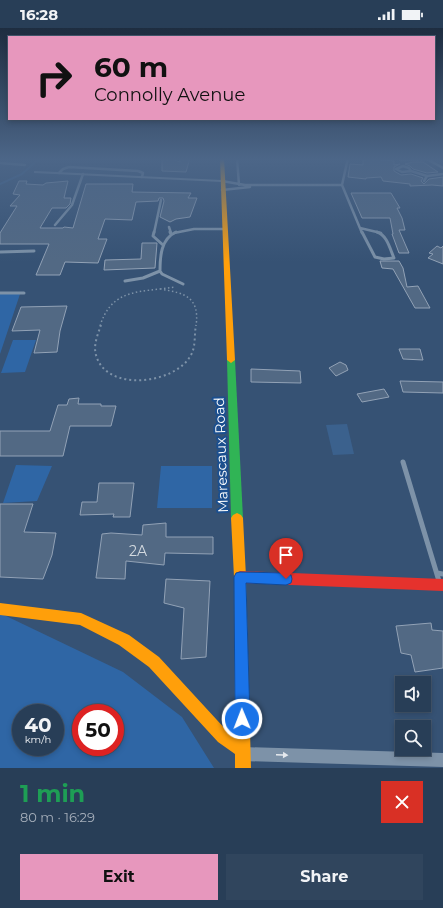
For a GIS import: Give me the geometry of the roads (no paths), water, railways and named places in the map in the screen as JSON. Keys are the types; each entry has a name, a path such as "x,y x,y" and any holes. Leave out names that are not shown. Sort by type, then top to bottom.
{"main road":[{"name":"Marescaux Road","path":"223,193 240,577 243,768"},
{"path":"240,577 442,585"},
{"path":"0,609 80,619 124,640 154,662 222,737 243,752"}],"street":[{"path":"243,752 443,760"}],"lane":[{"path":"55,225 72,205 76,193"},
{"path":"345,193 360,228 375,256 389,259 394,258 385,237 381,233 360,228"},
{"path":"161,200 153,236 163,245"},
{"path":"169,227 171,234"},
{"path":"160,271 163,245 166,238 171,234 189,229 225,228"},
{"path":"0,252 34,251"},
{"path":"125,281 143,278 160,271"},
{"path":"160,271 162,274 183,284"},
{"path":"0,293 24,293"},
{"path":"403,462 442,585"},
{"path":"437,573 443,574"}]}
